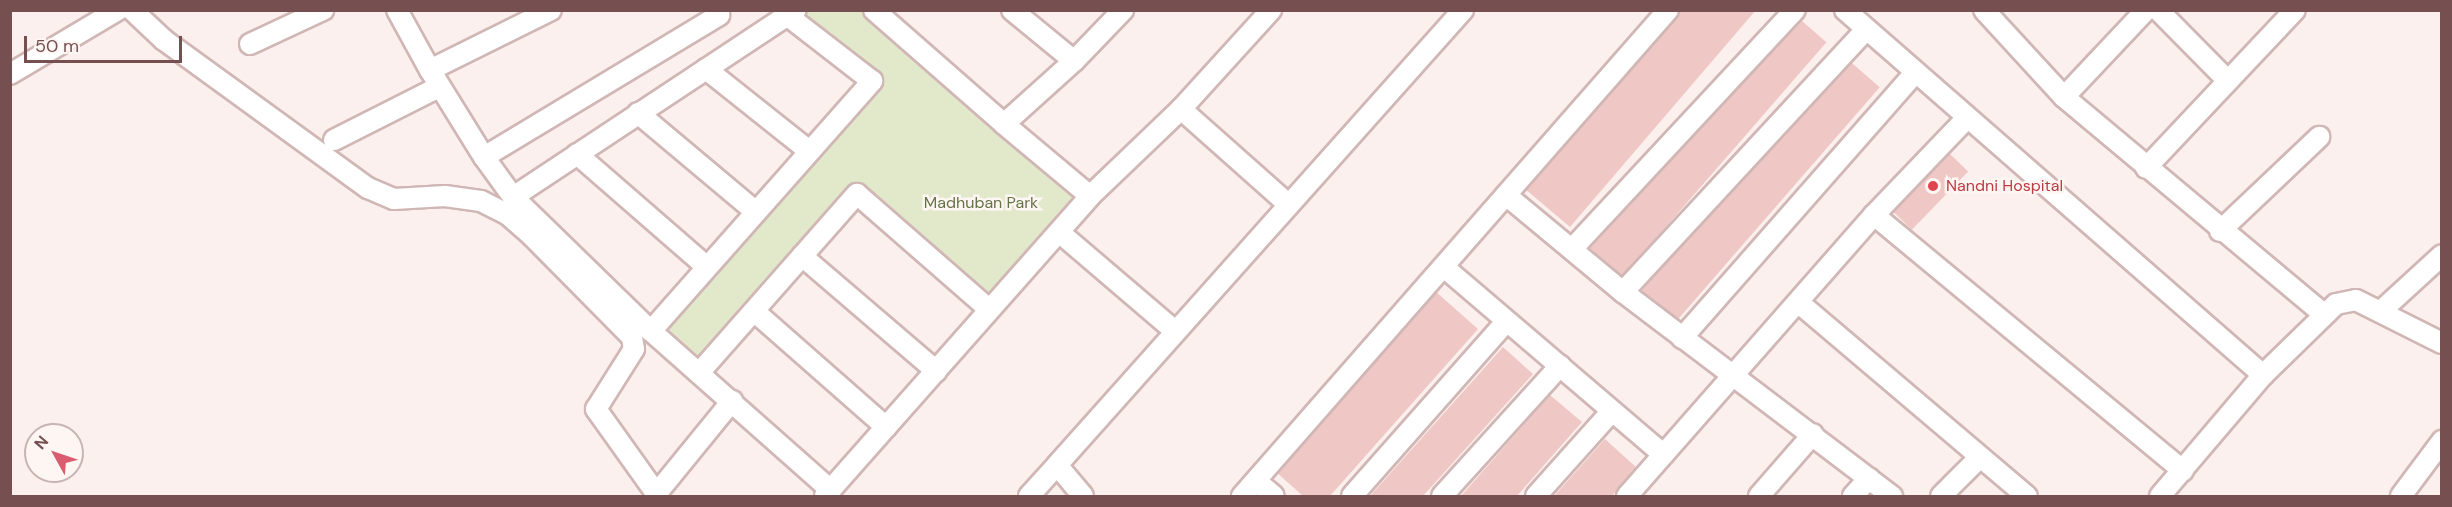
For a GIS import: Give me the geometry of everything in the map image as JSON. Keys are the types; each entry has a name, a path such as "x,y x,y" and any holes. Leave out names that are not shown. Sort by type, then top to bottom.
{"street":[{"path":"10,74 118,10"},
{"path":"132,10 164,40 368,188 394,199 445,196 481,201 507,214 531,236 632,337 634,349 596,409 657,495 732,401"},
{"path":"250,44 322,10"},
{"path":"397,10 435,78 484,157 513,197 651,331 732,401 828,493 1090,196 1181,109 1271,10"},
{"path":"334,140 551,10"},
{"path":"874,10 1090,196"},
{"path":"1012,10 1074,61"},
{"path":"1004,124 1074,61 1123,10"},
{"path":"1029,496 1287,203 1463,10"},
{"path":"1242,496 1445,268 1668,10"},
{"path":"1572,249 1795,10"},
{"path":"1845,10 1965,119 2263,375"},
{"path":"1984,10 2064,97 2220,231 2322,313"},
{"path":"2064,97 2146,10"},
{"path":"2158,10 2226,80"},
{"path":"2146,168 2226,80 2295,10"},
{"path":"513,197 792,13 872,81 651,331"},
{"path":"484,157 719,15"},
{"path":"1623,292 1866,30"},
{"path":"706,69 809,151"},
{"path":"1683,338 1914,74"},
{"path":"1181,109 1287,203"},
{"path":"638,113 756,212"},
{"path":"1627,496 1874,215 1965,119"},
{"path":"2220,231 2319,138"},
{"path":"577,154 707,267"},
{"path":"699,373 857,194 990,310"},
{"path":"1506,195 1623,292 1733,373 1892,496"},
{"path":"1874,215 2183,471"},
{"path":"1059,232 1175,331"},
{"path":"2382,310 2442,255"},
{"path":"802,256 936,371"},
{"path":"1445,268 1663,454"},
{"path":"2160,496 2263,375 2322,313 2336,304 2356,300 2382,310 2442,343"},
{"path":"1798,302 1979,458 2027,496"},
{"path":"754,311 886,427"},
{"path":"1352,496 1506,322"},
{"path":"1442,496 1560,366"},
{"path":"1536,496 1612,411"},
{"path":"1759,496 1813,434"},
{"path":"2401,496 2435,469 2442,441"},
{"path":"1941,496 1979,458"},
{"path":"1057,465 1083,496"},
{"path":"1853,496 1869,477"},
{"path":"1256,481 1274,496"}],"green space":[{"name":"Madhuban Park","path":"796,11 874,11 1090,196 990,310 857,194 699,373 651,331 871,81"}],"building":[{"path":"1679,10 1756,10 1570,227 1525,189"},
{"path":"1794,14 1826,42 1622,277 1590,249"},
{"path":"1845,57 1880,87 1676,322 1641,292"},
{"path":"1948,152 1968,171 1912,230 1892,210"},
{"path":"1435,291 1478,329 1330,496 1303,496 1275,471"},
{"path":"1503,347 1533,374 1423,496 1370,496"},
{"path":"1550,395 1582,422 1517,496 1461,496"},
{"path":"1605,439 1637,468 1612,496 1554,496"}],"place":[{"name":"Nandni Hospital","path":"1933,186"}]}
